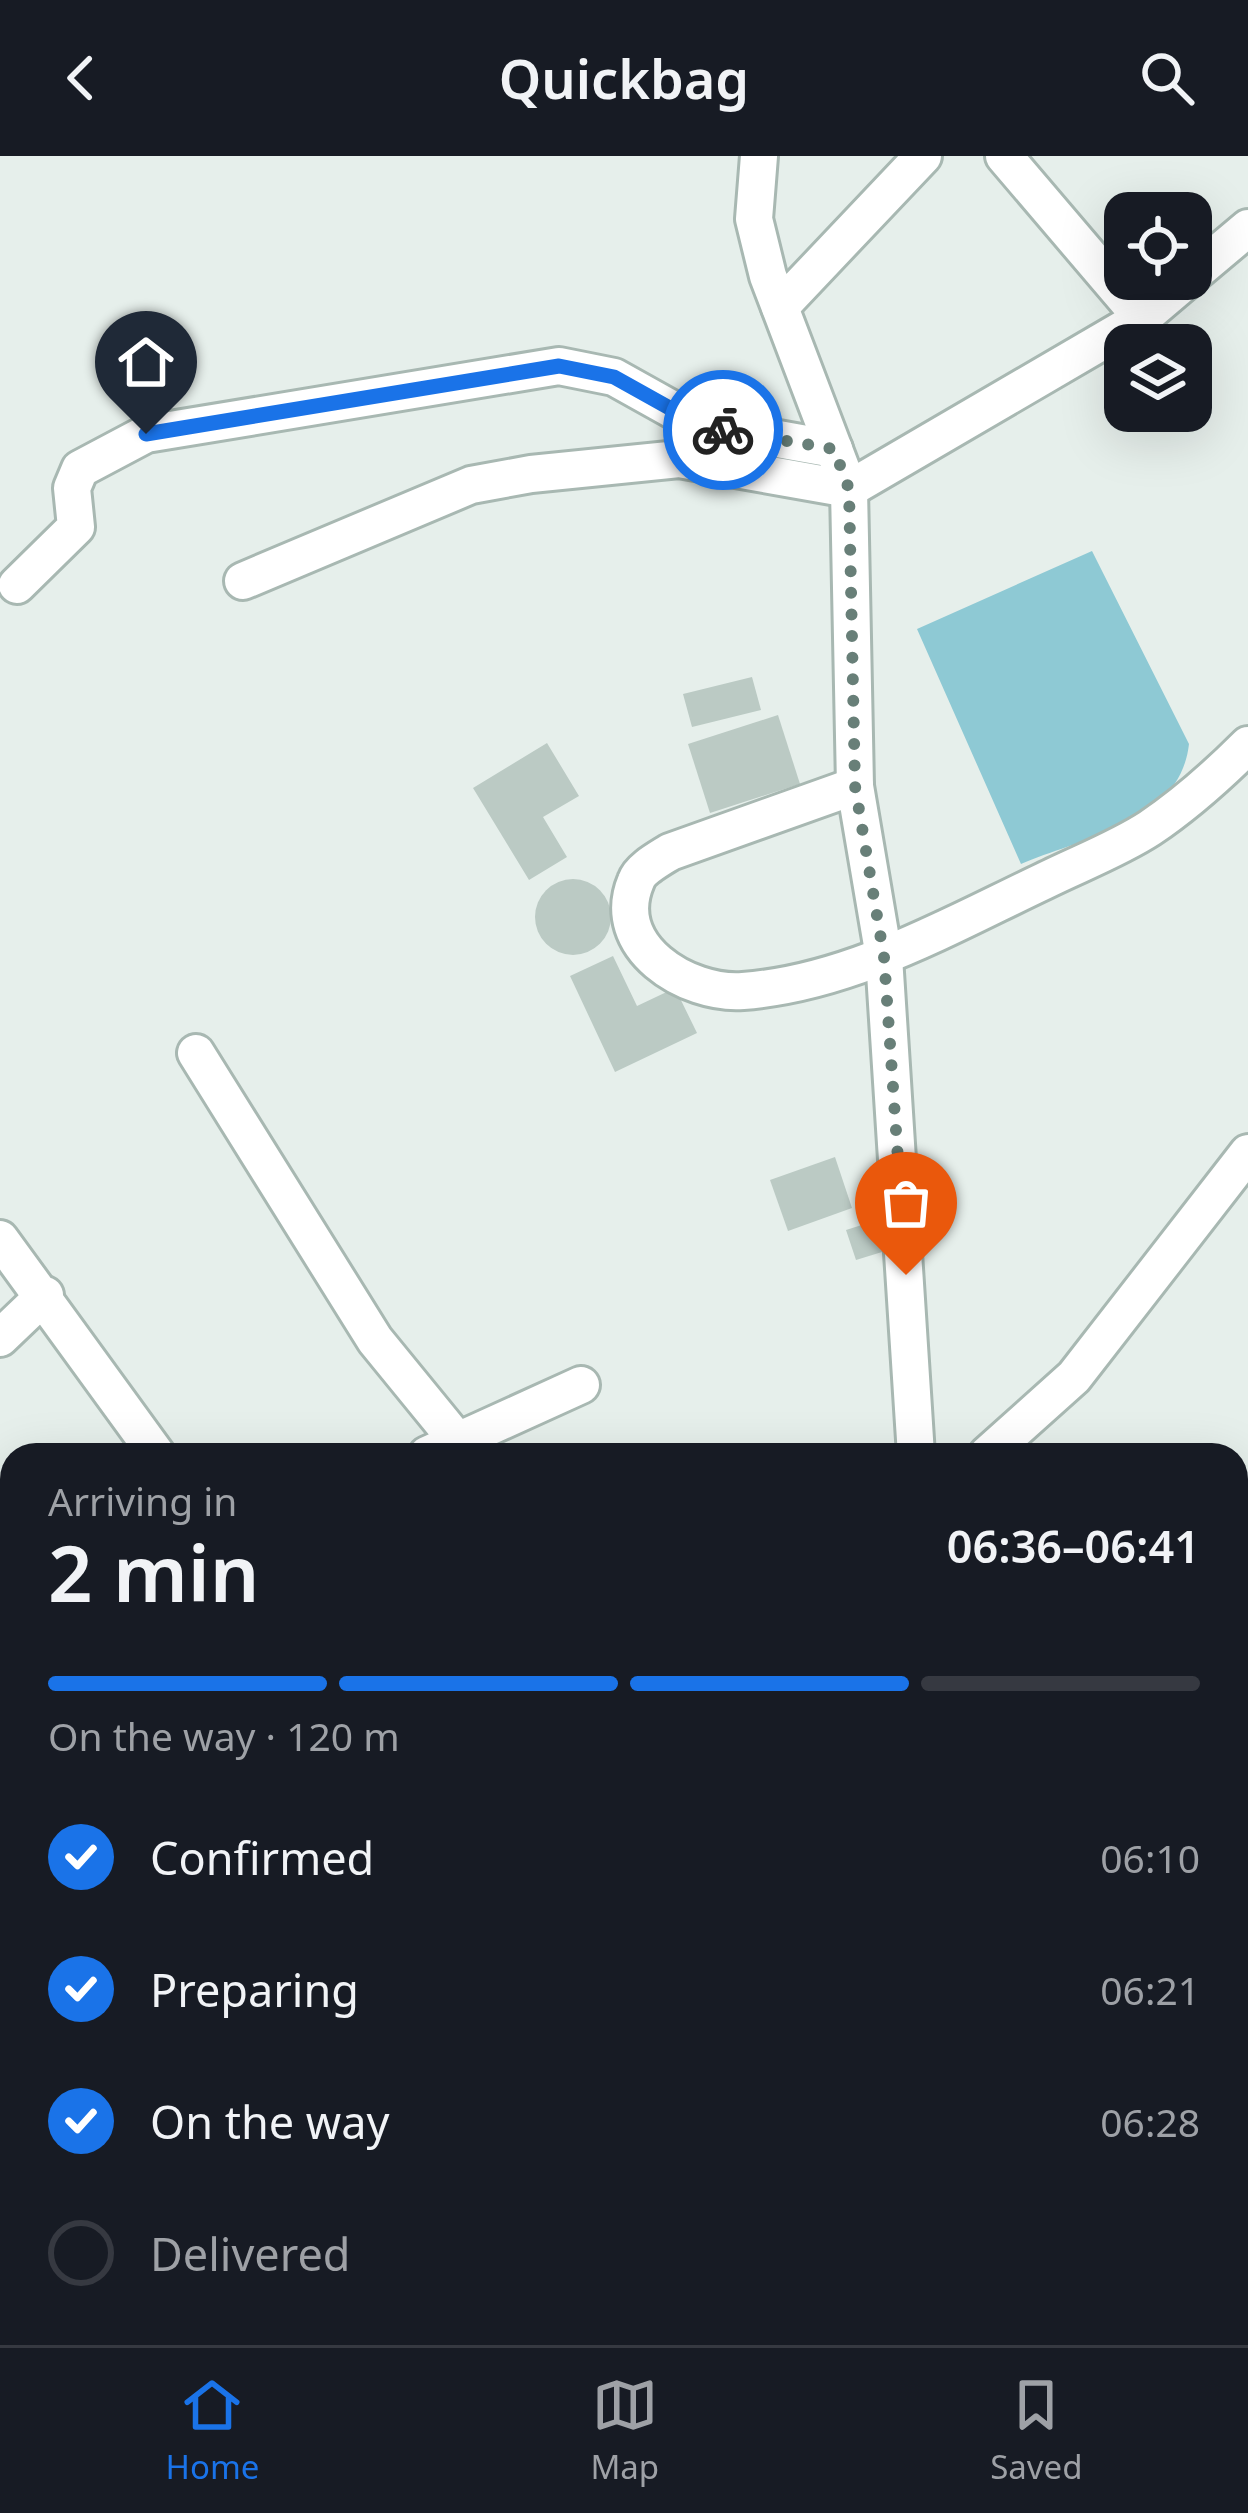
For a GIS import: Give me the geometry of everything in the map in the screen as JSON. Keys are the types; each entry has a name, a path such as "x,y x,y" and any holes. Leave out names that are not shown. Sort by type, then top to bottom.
{"street":[{"path":"759,156 754,219 780,307 849,489 855,786 884,957 915,1443"},
{"path":"780,307 923,156"},
{"path":"1004,156 1142,318"},
{"path":"1212,259 1248,228"},
{"path":"242,581 470,485 531,474 680,459 849,489 1142,318 1164,300"},
{"path":"6,580 76,527 72,488 80,469 146,434 448,383 559,366 614,377 700,425 834,449"},
{"path":"855,786 670,852 636,878 632,923 647,955 719,992 749,991 884,957 1145,832 1207,788 1248,745"},
{"path":"196,1053 439,1443"},
{"path":"1000,1443 1074,1377 1248,1153"},
{"path":"0,1239 149,1443"},
{"path":"0,1338 44,1295"},
{"path":"448,1443 580,1385"}],"water":[{"path":"1092,551 1189,744 1182,771 1168,793 1148,810 1125,824 1021,864 917,629"}],"building":[{"path":"752,677 761,710 692,727 683,694"},
{"path":"778,715 800,784 710,813 688,744"},
{"path":"547,743 579,796 543,817 567,857 529,880 473,788"},
{"path":"573,879 600,890 611,917 600,944 573,955 546,944 535,917 546,890"},
{"path":"613,956 637,1006 675,988 697,1033 615,1072 570,976"},
{"path":"835,1157 852,1208 788,1231 770,1180"},
{"path":"887,1217 895,1248 856,1260 846,1230"}],"way so far":[{"path":"723,430 834,449 849,489 855,786 884,957 906,1275"}],"route":[{"path":"146,434 559,366 614,377 700,425 723,430"}]}
